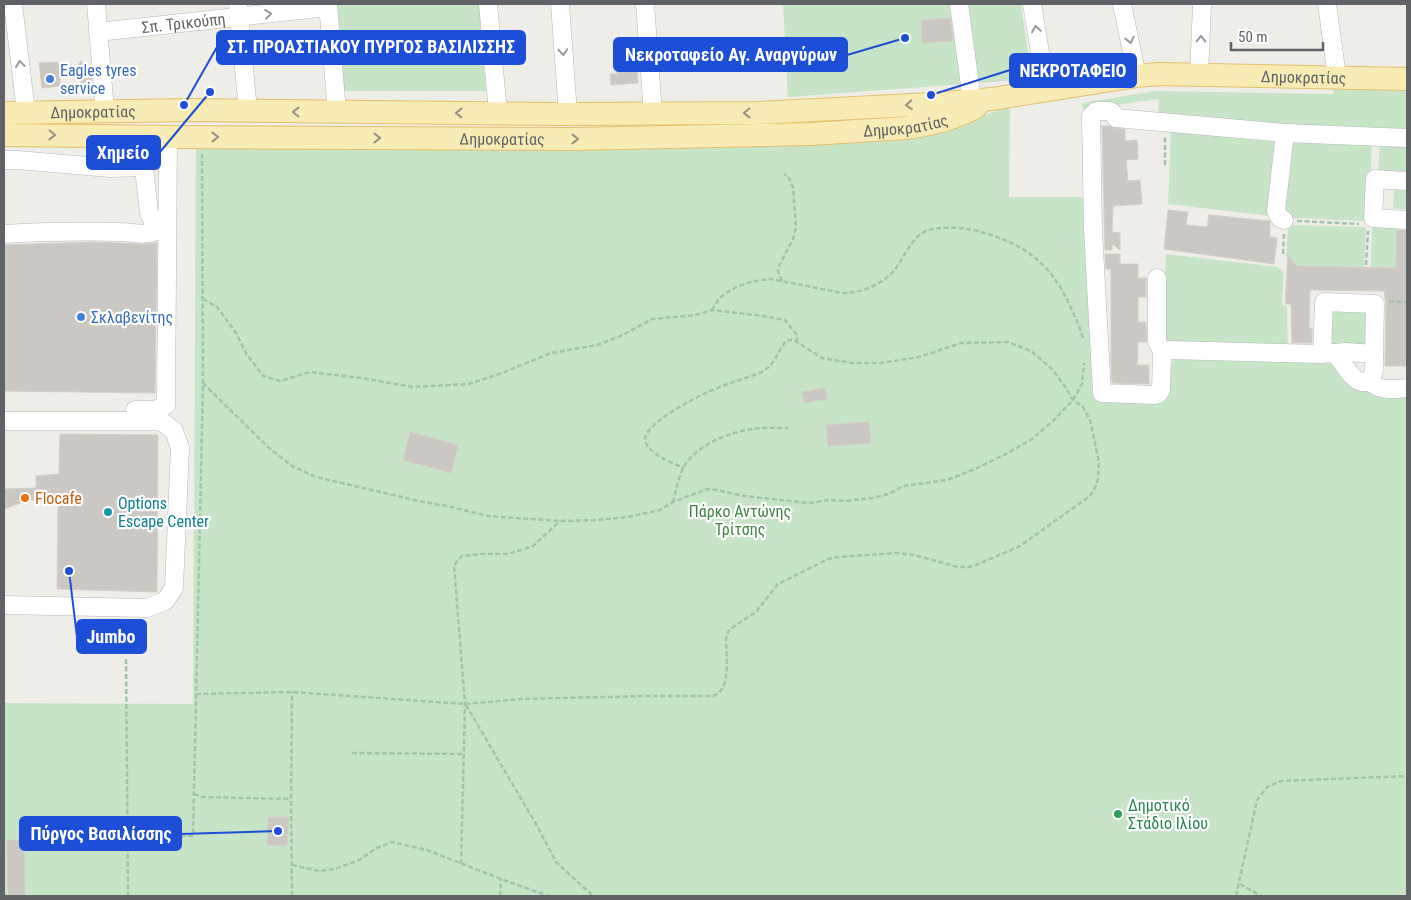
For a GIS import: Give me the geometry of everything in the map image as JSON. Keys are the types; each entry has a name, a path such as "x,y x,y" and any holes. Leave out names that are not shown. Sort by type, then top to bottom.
{"main road":[{"name":"Δημοκρατίας","path":"4,112 190,110 568,114 758,113 982,100 1137,76 1199,75 1407,79"},
{"name":"Δημοκρατίας","path":"4,135 572,139 677,138 859,132 929,124 967,112 982,100"}],"street":[{"path":"13,4 26,112"},
{"path":"96,4 105,111"},
{"path":"488,4 498,113"},
{"path":"560,4 568,114"},
{"path":"645,4 653,114"},
{"path":"959,4 982,100"},
{"path":"1032,4 1046,89"},
{"path":"1122,4 1137,76"},
{"path":"1199,75 1202,4"},
{"path":"1327,4 1337,77"},
{"path":"328,6 337,112"},
{"name":"Σπ. Τρικούπη","path":"98,32 239,10 328,6"},
{"path":"239,10 248,111"},
{"path":"1374,354 1170,350 1162,355 1161,390 1158,394 1102,393 1092,230 1091,116 1096,111 1110,111 1116,118 1285,133 1407,138"},
{"path":"1284,220 1280,218 1276,211 1285,133"},
{"path":"4,411 155,410 166,404 168,137"},
{"path":"4,160 26,160 110,168 141,167 144,169 148,212 155,227 154,232 149,234 121,232 4,234"},
{"path":"1407,181 1375,179 1373,218 1407,220"},
{"path":"1158,278 1157,341 1160,348 1165,352"},
{"path":"1324,302 1375,304 1374,354 1372,376 1369,381 1358,383 1329,354 1324,302"},
{"path":"1369,381 1381,389 1407,388"},
{"path":"4,420 161,421 174,431 180,448 174,588 165,601 148,608 4,605"}],"path":[{"path":"1165,122 1165,165"},
{"path":"128,836 193,836 203,383 202,137"},
{"path":"782,281 778,271 779,266 793,239 796,228 793,188 789,178 784,174"},
{"path":"1283,254 1284,220 1359,224"},
{"path":"1366,265 1368,224"},
{"path":"712,310 719,299 727,292 739,286 760,280 771,279 842,293 863,290 890,275 896,269 907,249 924,233 931,230 965,228 1011,242 1024,249 1042,264 1053,275 1064,293 1084,340"},
{"path":"202,299 217,307 263,376 280,381 310,372 412,387 469,384 551,353 597,345 623,336 652,319 696,315 712,310 785,320 797,335 797,342"},
{"path":"196,694 292,692 465,704 521,699 716,696 722,691 725,681 726,639 728,632 756,612 778,584 828,559 838,557 896,553 914,555 958,567 976,565 1020,546 1090,496 1098,479 1099,462 1090,420 1083,407 1073,400 1052,369 1031,352 1008,342 961,343 919,357 881,363 852,363 822,358 797,342 787,340 769,368 707,392 660,419 650,428 646,433 645,440 649,449 666,460 684,468"},
{"path":"203,383 268,447 292,466 316,477 488,516 560,521 596,520 628,517 660,510 674,502 707,489 766,499 808,503 829,500 846,501 882,496 903,486 947,480 994,460 1032,438 1053,421 1073,400 1082,384 1086,355"},
{"path":"674,502 677,483 695,452 718,438 752,429 788,428"},
{"path":"461,864 465,704 454,565 462,556 508,554 533,546 560,521"},
{"path":"126,659 128,896"},
{"path":"292,692 292,896"},
{"path":"465,704 536,824 556,862 593,896"},
{"path":"352,753 464,754"},
{"path":"1236,896 1257,800 1267,787 1281,781 1407,776"},
{"path":"194,794 202,797 291,799"},
{"path":"292,866 319,871 335,869 359,860 377,848 392,842 427,850 501,880 550,896"},
{"path":"500,896 501,880"},
{"path":"1240,884 1261,896"}],"green space":[{"path":"335,4 479,4 486,91 343,91"},
{"path":"783,4 1021,4 1031,73 1006,81 788,97"},
{"path":"1333,88 1407,89 1406,134 1158,118 1159,99 1083,109 1082,103 1156,91 1333,94"},
{"name":"Πάρκο Αντώνης Τρίτσης","path":"1010,105 1009,197 1088,197 1096,397 1167,399 1172,363 1177,355 1338,359 1352,378 1407,392 1407,896 4,896 4,703 193,704 196,145 966,123"},
{"path":"1171,129 1278,137 1271,216 1168,204"},
{"path":"1372,141 1369,219 1362,221 1292,218 1282,213 1287,142"},
{"path":"1380,143 1407,145 1407,173 1378,172"},
{"path":"1394,190 1407,191 1407,209 1393,209"},
{"path":"1291,225 1366,227 1364,267 1296,266 1292,260 1286,257 1288,228"},
{"path":"1372,227 1397,228 1397,268 1371,267"},
{"path":"1166,254 1278,267 1284,273 1282,305 1287,306 1288,351 1162,343"},
{"path":"1367,309 1368,347 1334,346 1331,340 1333,310"}],"building":[{"path":"950,18 953,41 922,43 921,20"},
{"path":"636,55 638,83 611,85 610,74 617,74 616,56"},
{"path":"81,61 91,68 92,80 87,86 71,75"},
{"path":"58,62 61,86 42,88 39,63"},
{"path":"1102,126 1125,129 1125,141 1137,140 1138,159 1126,160 1128,181 1140,180 1142,204 1113,206 1112,232 1120,233 1120,250 1112,244 1112,250 1105,250"},
{"path":"1168,210 1188,212 1186,225 1207,227 1209,215 1270,221 1270,237 1277,238 1274,264 1164,249"},
{"path":"1397,230 1407,230 1407,366 1385,366 1386,304 1384,291 1310,290 1309,328 1312,328 1312,343 1292,343 1291,304 1285,304 1288,254 1296,266 1396,268"},
{"name":"Σκλαβενίτης","path":"91,242 157,243 155,393 4,391 4,245"},
{"path":"1105,254 1120,254 1120,264 1138,264 1138,278 1146,278 1146,297 1138,297 1138,322 1146,322 1147,342 1138,342 1137,365 1149,365 1149,384 1112,383 1111,269 1106,269"},
{"path":"825,388 827,399 804,403 802,392"},
{"path":"869,422 871,443 828,446 826,425"},
{"path":"410,432 458,445 451,473 403,460"},
{"name":"Options Escape Center","path":"60,434 158,435 157,592 57,589 58,500 29,500 4,509 4,489 36,488 36,476 59,474"},
{"path":"268,817 289,817 287,846 267,845"},
{"path":"7,840 24,840 25,896 8,896"}],"place":[{"name":"Νεκροταφείο Αγ. Αναργύρων","path":"905,38"},
{"name":"Eagles tyres service","path":"50,79"},
{"name":"Χημείο","path":"210,92"},
{"name":"ΝΕΚΡΟΤΑΦΕΙΟ","path":"931,95"},
{"name":"ΣΤ. ΠΡΟΑΣΤΙΑΚΟΥ ΠΥΡΓΟΣ ΒΑΣΙΛΙΣΣΗΣ","path":"184,105"},
{"name":"Σκλαβενίτης","path":"81,317"},
{"name":"Flocafe","path":"25,498"},
{"name":"Options Escape Center","path":"108,512"},
{"name":"Jumbo","path":"69,571"},
{"name":"Δημοτικό Στάδιο Ιλίου","path":"1118,814"},
{"name":"Πύργος Βασιλίσσης","path":"278,831"}]}
